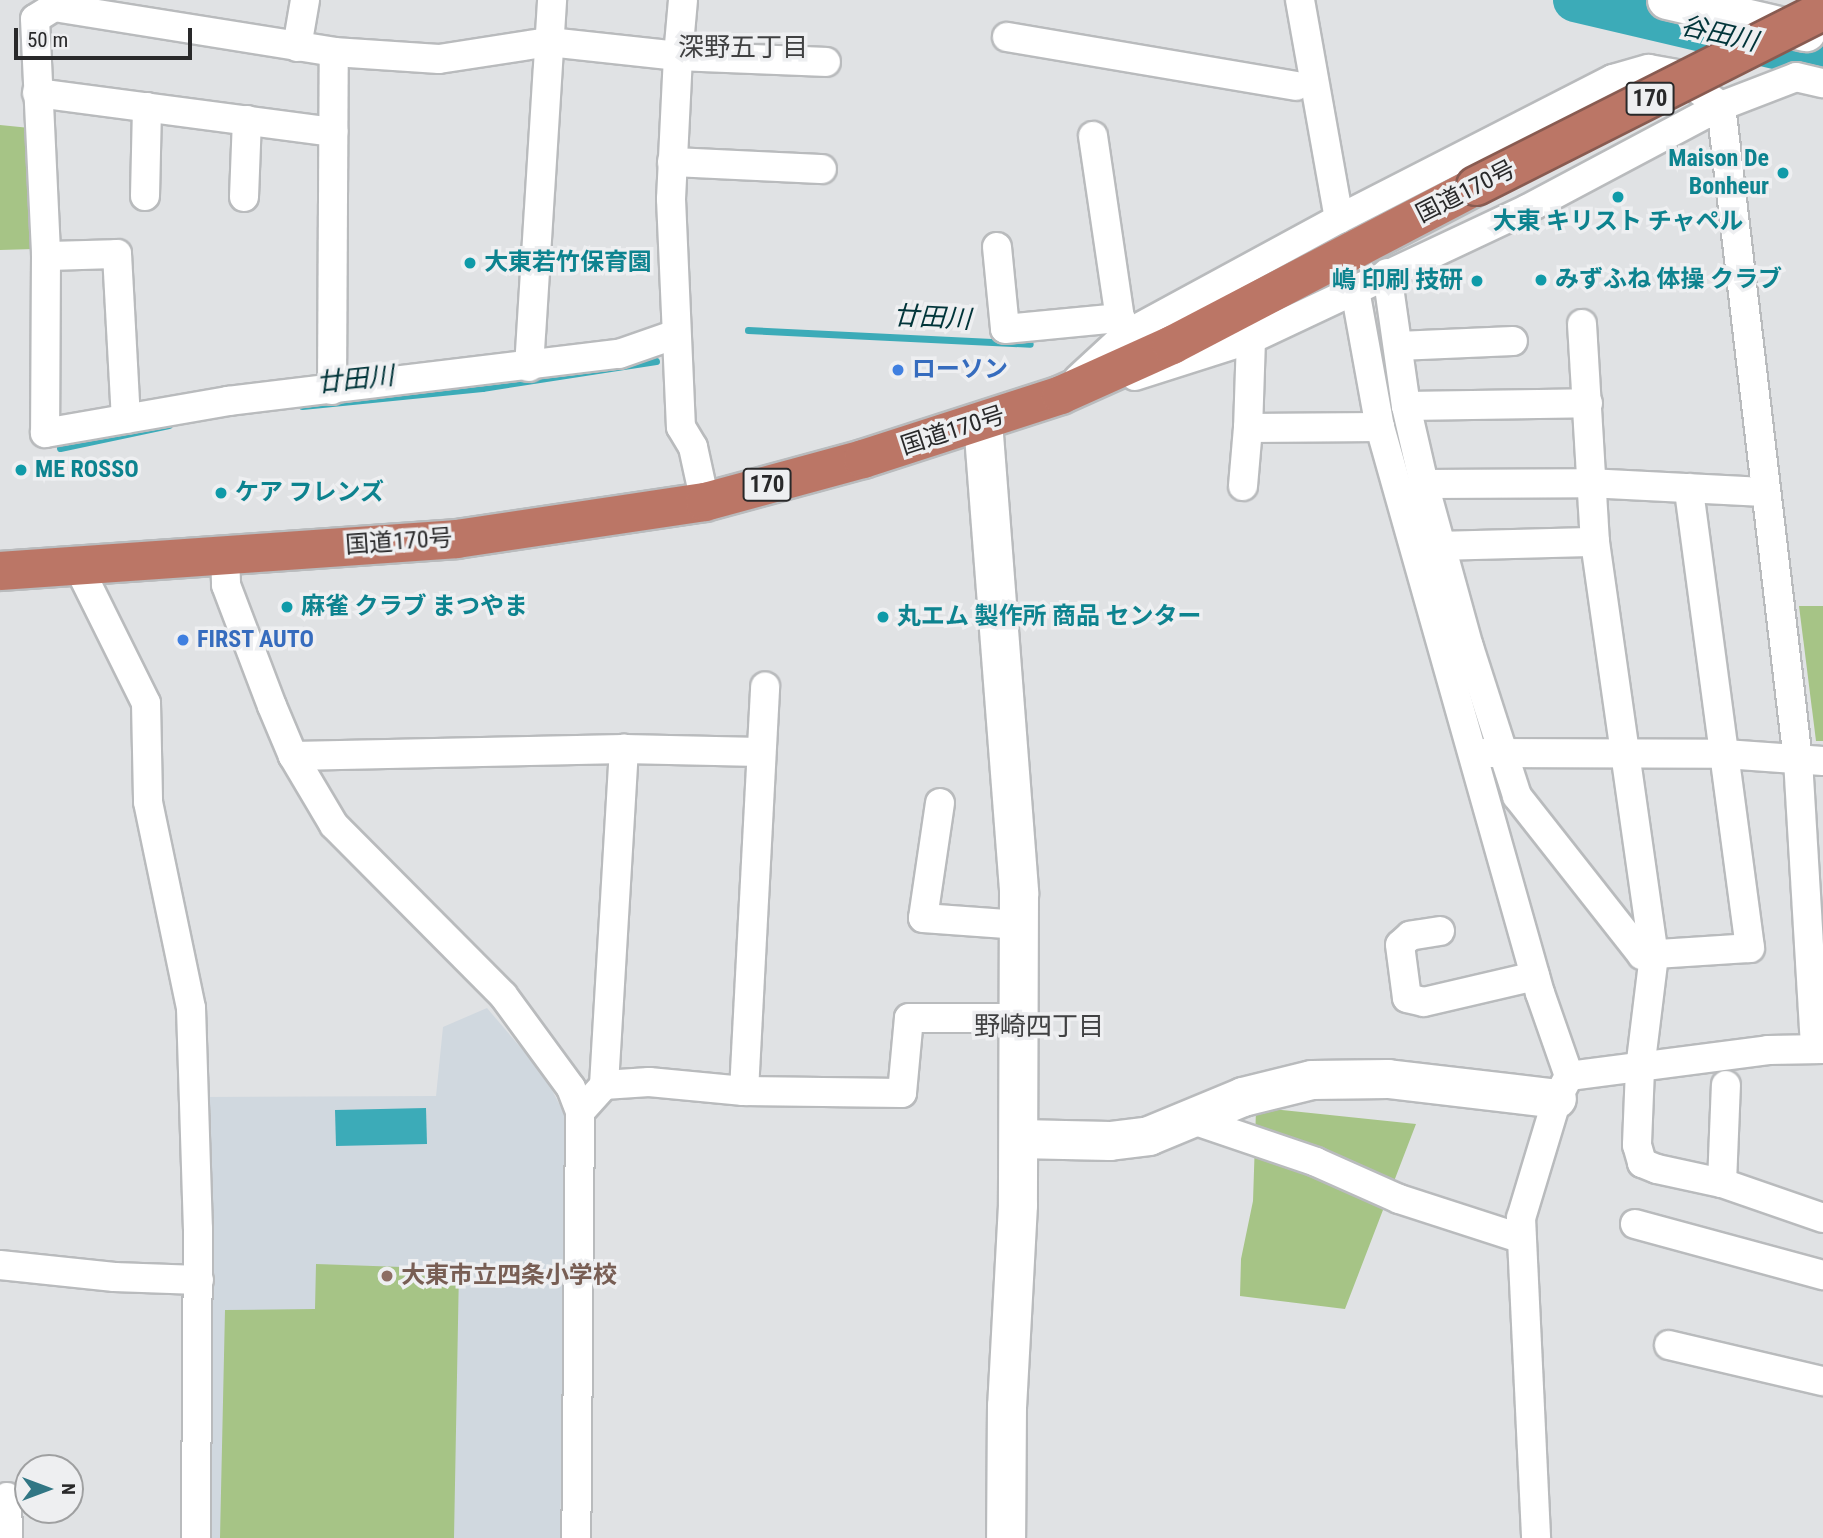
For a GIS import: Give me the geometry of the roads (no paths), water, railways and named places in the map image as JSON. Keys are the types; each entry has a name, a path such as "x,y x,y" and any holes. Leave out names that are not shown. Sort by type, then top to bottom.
{"highway":[{"name":"国道170号","path":"0,571 457,539 705,502 983,422 1061,396 1172,345 1476,186 1817,27"}],"street":[{"path":"297,47 305,0"},
{"path":"529,367 552,0"},
{"path":"683,0 672,162 676,334 681,427 693,447 705,502"},
{"path":"1282,0 1304,138 1323,135"},
{"path":"1300,0 1339,219"},
{"path":"1061,396 1194,361 1251,339 1527,209 1721,106 1810,80 1817,27 1716,11 1667,0"},
{"path":"676,334 619,354 332,390 45,433 46,256 35,19 54,4 297,47 439,59 549,42 678,56 826,62"},
{"path":"1007,37 1296,86"},
{"path":"332,390 334,52"},
{"path":"1019,1139 1110,1141 1149,1136 1243,1097 1312,1080 1388,1079 1563,1087 1640,1069 1768,1050 1819,1049 1810,760 1764,492 1721,106 1676,74 1649,69 1625,76 1123,326 1061,396"},
{"path":"37,93 333,132"},
{"path":"145,196 147,107"},
{"path":"244,197 247,120"},
{"path":"1093,136 1123,326"},
{"path":"672,162 822,169"},
{"path":"997,247 1004,329 1123,326"},
{"path":"46,256 117,254 126,419"},
{"path":"1387,273 1406,406 1424,484 1503,752 1523,804 1642,955 1750,948 1689,488"},
{"path":"1355,290 1380,427 1474,753 1563,1087 1521,1218 1536,1538"},
{"path":"1582,324 1595,542 1654,955 1640,1069 1637,1145 1642,1163 1722,1183 1823,1218"},
{"path":"1243,486 1251,339"},
{"path":"1398,346 1513,341"},
{"path":"1406,406 1588,403"},
{"path":"983,422 1020,925 1019,1139 1006,1538"},
{"path":"1248,428 1380,427"},
{"path":"1424,484 1592,483 1764,492"},
{"path":"1441,546 1595,542"},
{"path":"225,554 226,584 293,756 334,825 503,995 571,1088 580,1112 576,1538"},
{"path":"78,566 146,703 148,802 191,1008 199,1280 197,1538"},
{"path":"744,1091 765,687"},
{"path":"293,756 624,749 760,752"},
{"path":"580,1112 604,1085 624,749"},
{"path":"1474,753 1725,754 1810,760"},
{"path":"940,803 923,918 1020,925"},
{"path":"1440,931 1410,936 1400,945 1407,998 1424,1002 1535,976"},
{"path":"604,1085 649,1082 744,1091 902,1093 909,1018 1021,1018"},
{"path":"1722,1183 1726,1085"},
{"path":"1190,1119 1316,1162 1399,1199 1520,1238"},
{"path":"1635,1224 1823,1275"},
{"path":"0,1265 114,1278 199,1280"},
{"path":"1670,1345 1823,1381"},
{"path":"7,1497 8,1538"}],"water":[{"path":"426,1108 427,1144 336,1146 335,1110"}],"waterway":[{"name":"谷田川","path":"1575,0 1823,58"},
{"name":"廿田川","path":"748,330 1030,344"},
{"name":"廿田川","path":"302,406 482,388 656,361"},
{"name":"廿田川","path":"60,448 169,425"}],"place":[{"name":"Maison De Bonheur","path":"1783,173"},
{"name":"大東 キリスト チャペル","path":"1618,197"},
{"name":"大東若竹保育園","path":"470,263"},
{"name":"みずふね 体操 クラブ","path":"1541,280"},
{"name":"嶋 印刷 技研","path":"1477,281"},
{"name":"ローソン","path":"898,370"},
{"name":"ME ROSSO","path":"21,470"},
{"name":"ケア フレンズ","path":"221,493"},
{"name":"麻雀 クラブ まつやま","path":"287,607"},
{"name":"丸エム 製作所 商品 センター","path":"883,617"},
{"name":"FIRST AUTO","path":"183,640"},
{"name":"大東市立四条小学校","path":"387,1276"}],"district":[{"name":"深野五丁目","path":"743,48"},
{"name":"野崎四丁目","path":"1039,1027"}]}
